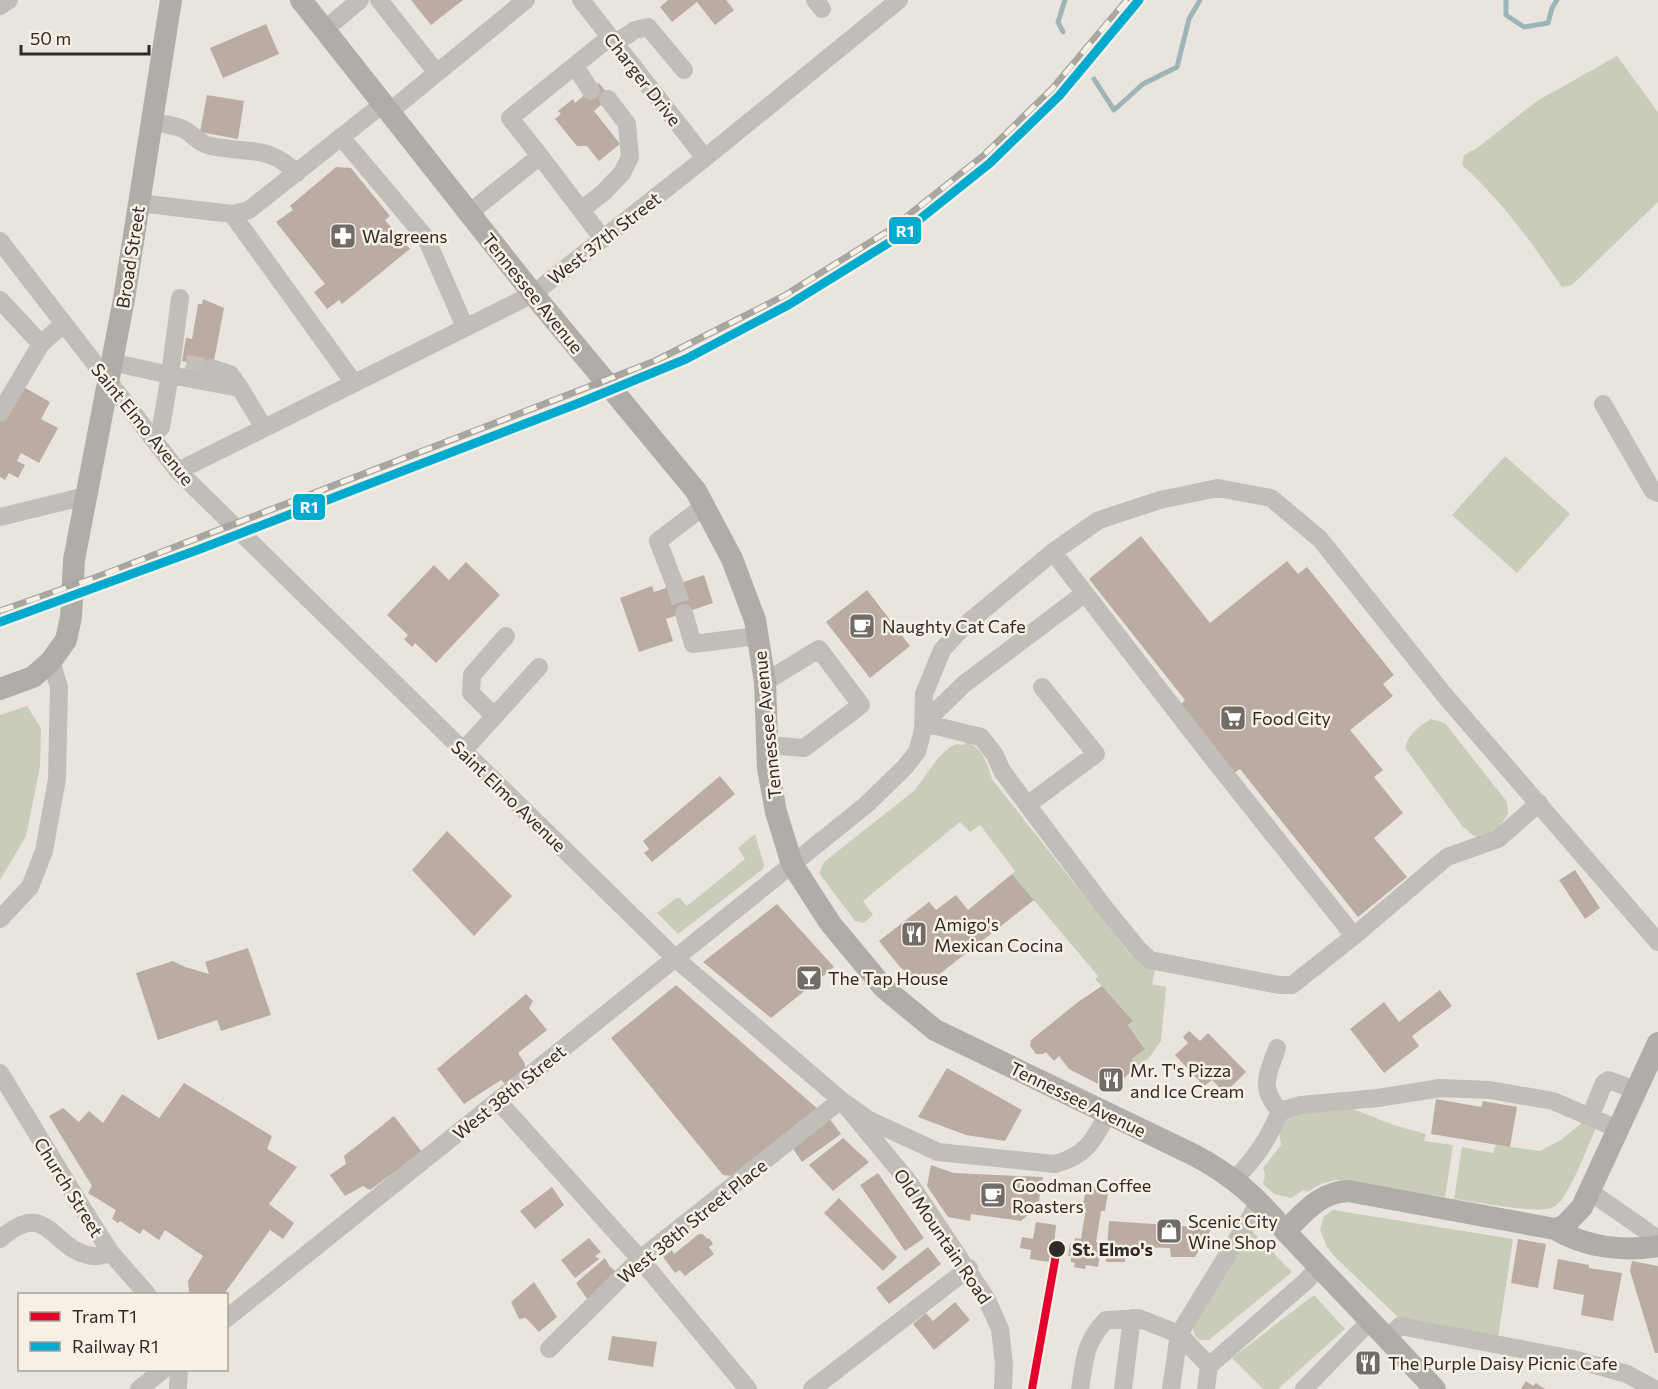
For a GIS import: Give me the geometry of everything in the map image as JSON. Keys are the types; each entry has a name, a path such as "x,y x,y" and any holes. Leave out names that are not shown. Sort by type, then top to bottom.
{"main road":[{"name":"Broad Street","path":"51,661 66,640 71,617 74,560 124,299 171,0"},
{"name":"Tennessee Avenue","path":"301,0 533,294 696,491 732,559 755,620 765,682 768,768 776,812 792,864 830,923 884,988 930,1026 1194,1155 1235,1179 1259,1201 1435,1389"},
{"path":"0,689 33,677 51,661"},
{"path":"1555,1229 1564,1226 1582,1207 1658,1043"},
{"path":"1285,1231 1321,1198 1329,1194 1348,1191 1555,1229 1574,1240 1606,1246 1636,1250 1656,1237"}],"street":[{"path":"0,6 9,0"},
{"path":"324,30 360,0"},
{"path":"379,0 437,73"},
{"path":"139,202 232,214 249,210 341,137 437,73 525,0"},
{"name":"Charger Drive","path":"581,0 705,158"},
{"name":"West 37th Street","path":"178,471 533,294 899,0"},
{"path":"603,239 510,118 593,87 612,40 635,30 648,27 684,70"},
{"path":"581,210 604,192 622,173 630,158 627,124 593,87"},
{"path":"152,121 183,129 196,140 209,146 271,154 284,160 297,173"},
{"path":"341,137 426,238 465,327"},
{"path":"469,213 540,156"},
{"path":"232,214 354,383"},
{"name":"Saint Elmo Avenue","path":"2,248 63,324 109,372 152,438 178,471 675,958 841,1101 869,1120 938,1152 1054,1164 1068,1160 1082,1152 1093,1141 1108,1113"},
{"path":"152,438 161,427 180,298"},
{"path":"0,300 41,344"},
{"path":"0,413 41,344 63,324"},
{"path":"170,375 186,364"},
{"path":"211,368 230,374 264,428"},
{"path":"109,372 170,375 240,388"},
{"path":"1603,404 1653,491 1658,493"},
{"name":"West 38th Street","path":"228,1317 866,806 917,752 924,723 924,694 942,650 964,626 1053,552 1099,520 1160,500 1218,488 1271,498 1320,539 1446,697 1658,942"},
{"path":"0,517 84,504"},
{"path":"675,585 658,541 704,506"},
{"path":"1053,552 1354,936"},
{"path":"924,723 964,684 1085,593"},
{"path":"684,613 693,644 758,636"},
{"path":"494,716 471,693 472,675 506,636"},
{"path":"765,682 819,649 861,705 804,748 767,745"},
{"path":"0,919 30,887 44,851 57,779 59,687 51,661"},
{"path":"463,751 539,667"},
{"path":"1027,806 1096,754 1042,687"},
{"path":"924,723 981,736 1027,806 1104,907 1150,960 1279,985 1292,985 1447,857 1498,839 1545,810"},
{"path":"1277,1048 1266,1083 1269,1099 1280,1111"},
{"name":"Church Street","path":"0,1073 111,1253 146,1293"},
{"path":"1590,1117 1604,1083 1608,1080 1636,1090"},
{"path":"1280,1111 1301,1105 1378,1098 1440,1088 1490,1090 1553,1101 1618,1129"},
{"path":"498,1101 640,1259 748,1389"},
{"name":"West 38th Street Place","path":"549,1349 640,1259 841,1101"},
{"name":"Old Mountain Road","path":"841,1101 908,1181 969,1269 986,1298 1000,1329 1004,1364 1003,1389"},
{"path":"1235,1179 1256,1157 1274,1127 1280,1111"},
{"path":"1588,1191 1656,1237"},
{"path":"1172,1389 1179,1334 1259,1201"},
{"path":"0,1239 12,1228 26,1222 39,1223 81,1253 95,1257 111,1253"},
{"path":"1206,1389 1209,1366 1320,1266"},
{"path":"812,1389 969,1269"},
{"path":"1123,1389 1132,1318"},
{"path":"1080,1389 1088,1345 1094,1333 1106,1320 1138,1318 1179,1334 1209,1366"},
{"path":"1304,1389 1371,1320"},
{"path":"1387,1338 1400,1326 1489,1342 1573,1359 1627,1374 1655,1389"},
{"path":"139,1389 162,1371"},
{"path":"178,1389 179,1371"}],"green space":[{"path":"1617,56 1658,112 1658,202 1572,285 1562,287 1503,208 1462,165 1464,155 1477,148 1537,101"},
{"path":"1505,456 1570,514 1517,573 1452,515"},
{"path":"27,706 41,728 40,767 26,836 0,880 0,715"},
{"path":"1431,719 1445,723 1507,802 1508,814 1498,828 1486,837 1475,836 1463,827 1405,748 1415,731"},
{"path":"966,741 977,748 986,762 992,779 1130,954 1145,967 1155,970 1152,984 1166,987 1161,1041 1149,1058 1138,1066 1132,1059 1145,1048 1128,1025 1133,1021 1095,979 1098,976 1012,874 1015,871 980,825 970,832 960,822 863,901 873,915 864,923 855,921 819,873 824,862 915,790 938,758 950,747 957,744 964,745"},
{"path":"755,834 764,865 763,869 678,934 657,913 676,898 680,898 687,906 745,859 738,848"},
{"path":"1348,1107 1394,1125 1426,1134 1424,1141 1453,1145 1445,1197 1336,1180 1321,1184 1307,1192 1303,1190 1291,1198 1274,1194 1263,1184 1265,1175 1263,1168 1281,1145 1280,1130 1283,1121 1304,1112"},
{"path":"1583,1122 1597,1126 1572,1183 1554,1207 1521,1209 1454,1199 1462,1147 1493,1153 1496,1145 1540,1151 1561,1140"},
{"path":"1333,1210 1513,1239 1498,1338 1398,1317 1327,1247 1320,1230 1324,1216"},
{"path":"1250,1229 1292,1272 1209,1340 1200,1340 1195,1336 1193,1328"},
{"path":"1314,1295 1345,1329 1278,1389 1263,1389 1232,1358"}],"building":[{"path":"411,0 463,0 431,25"},
{"path":"668,0 726,0 734,10 715,25 697,2 672,22 660,7"},
{"path":"266,24 279,54 223,78 210,48"},
{"path":"599,83 610,97 594,111 620,144 599,161 587,146 577,146 555,119 561,114 558,111 573,99 575,103"},
{"path":"207,95 244,101 238,139 200,132"},
{"name":"Walgreens","path":"336,167 351,168 390,216 385,220 410,249 342,304 339,300 327,309 314,292 325,284 276,222 293,210 290,206"},
{"path":"203,299 224,308 209,378 185,373 187,362 182,361 186,338 192,339 198,304 202,304"},
{"path":"20,385 50,402 41,419 58,428 39,463 21,453 17,461 25,465 18,478 9,473 5,480 0,477 0,421"},
{"path":"1141,536 1210,623 1287,561 1298,574 1307,567 1394,675 1383,684 1393,696 1350,730 1383,770 1374,777 1403,813 1374,838 1407,877 1358,917 1240,769 1234,773 1180,705 1185,700 1089,579"},
{"path":"466,562 500,595 436,663 415,643 412,647 404,639 408,635 387,615 434,565 449,580"},
{"path":"704,575 713,603 666,619 673,641 639,652 620,598 652,586 654,592"},
{"path":"867,590 910,646 870,678 826,622"},
{"path":"720,776 735,794 652,862 644,853 649,849 643,841"},
{"path":"447,831 512,896 474,936 412,870"},
{"path":"1575,870 1600,908 1585,919 1559,880"},
{"path":"1012,874 1034,900 923,987 899,966 879,941 929,902 936,910 956,895 968,910"},
{"path":"777,904 834,967 771,1018 703,962"},
{"path":"248,948 271,1015 221,1031 217,1020 158,1040 136,973 173,961 209,974 205,962"},
{"path":"676,985 819,1110 732,1176 723,1175 611,1038"},
{"path":"1102,986 1133,1021 1128,1025 1145,1049 1132,1059 1138,1066 1110,1090 1069,1069 1059,1056 1054,1061 1046,1052 1036,1054 1030,1046 1031,1040"},
{"path":"1440,990 1452,1006 1412,1036 1419,1046 1384,1073 1350,1029 1384,1002 1399,1022"},
{"path":"526,994 533,1001 529,1008 547,1030 518,1053 524,1062 526,1071 507,1086 501,1080 464,1104 437,1069"},
{"path":"1189,1031 1200,1041 1208,1033 1246,1072 1225,1093 1212,1080 1204,1086 1175,1055 1188,1043 1183,1037"},
{"path":"947,1068 1022,1110 1005,1141 966,1135 918,1117"},
{"path":"184,1083 272,1136 267,1149 297,1167 269,1204 294,1223 283,1239 270,1230 225,1293 189,1292 188,1281 203,1256 165,1230 159,1240 143,1229 140,1234 120,1221 118,1223 112,1219 116,1210 88,1193 92,1186 49,1116 63,1108 79,1122 89,1111 103,1123 122,1094 159,1118"},
{"path":"1436,1099 1481,1107 1483,1101 1517,1107 1510,1147 1431,1134"},
{"path":"394,1116 422,1152 370,1190 363,1186 345,1196 330,1175 346,1164 344,1156"},
{"path":"829,1118 841,1134 802,1162 791,1146"},
{"path":"843,1138 869,1162 833,1191 809,1165"},
{"path":"931,1165 954,1173 1043,1177 1038,1206 1021,1221 971,1214 970,1221 948,1217 927,1186"},
{"path":"878,1173 924,1238 905,1251 860,1185"},
{"path":"1091,1186 1105,1189 1104,1193 1108,1193 1105,1211 1101,1211 1096,1242 1102,1243 1098,1267 1086,1265 1085,1269 1074,1267 1075,1263 1071,1262 1071,1256 1068,1256 1070,1243 1074,1244 1075,1238 1081,1239 1086,1208 1082,1208 1086,1190 1090,1190"},
{"path":"552,1187 564,1205 535,1229 520,1211"},
{"path":"839,1198 897,1257 883,1271 824,1213"},
{"path":"1109,1221 1212,1228 1195,1257 1171,1257 1170,1248 1141,1247 1140,1255 1125,1254 1125,1262 1106,1262"},
{"name":"St. Elmo's","path":"1036,1222 1056,1225 1053,1256 1050,1256 1049,1262 1030,1259 1031,1250 1020,1248 1022,1237 1033,1239"},
{"path":"699,1234 709,1238 713,1244 709,1247 714,1254 685,1276 680,1270 675,1273 663,1257 672,1250 674,1254"},
{"path":"589,1238 601,1252 595,1256 599,1259 575,1278 561,1260"},
{"path":"1518,1239 1546,1244 1538,1288 1511,1283"},
{"path":"928,1247 941,1264 889,1304 876,1288"},
{"path":"605,1258 610,1267 617,1272 588,1300 576,1283"},
{"path":"1558,1259 1589,1265 1589,1268 1622,1273 1613,1321 1581,1315 1584,1295 1553,1289"},
{"path":"1632,1261 1658,1266 1658,1353 1655,1353 1630,1271"},
{"path":"534,1282 557,1317 539,1332 526,1318 519,1319 511,1302"},
{"path":"955,1302 970,1320 934,1350 913,1324 926,1313 933,1321"},
{"path":"612,1336 657,1342 653,1367 608,1360"},
{"path":"1526,1381 1533,1386 1536,1383 1545,1389 1521,1389"}],"waterway":[{"path":"1063,32 1058,22 1065,0"},
{"path":"1094,79 1114,110 1143,84 1177,67 1189,19 1200,0"},
{"path":"1506,0 1506,15 1524,27 1548,23 1557,0"}],"tunnel":[{"path":"186,364 211,368"},
{"path":"675,585 684,613"}],"railway":[{"path":"0,611 97,577 655,361 784,296 890,230 983,156 1052,89 1127,0"},
{"path":"0,622 200,549 579,403 686,359 790,304 895,239 990,163 1059,96 1139,0"}],"tram line":[{"name":"T1","path":"1032,1389 1057,1249"}],"rail line":[{"name":"R1","path":"0,622 200,549 579,403 686,359 790,304 895,239 990,163 1059,96 1139,0"}],"place":[{"name":"Walgreens","path":"343,236"},
{"name":"Naughty Cat Cafe","path":"862,626"},
{"name":"Food City","path":"1233,718"},
{"name":"Amigo's Mexican Cocina","path":"914,934"},
{"name":"The Tap House","path":"809,978"},
{"name":"Mr. T's Pizza and Ice Cream","path":"1111,1080"},
{"name":"Goodman Coffee Roasters","path":"993,1195"},
{"name":"Scenic City Wine Shop","path":"1169,1231"},
{"name":"St. Elmo's","path":"1057,1249"},
{"name":"The Purple Daisy Picnic Cafe","path":"1368,1363"}]}
